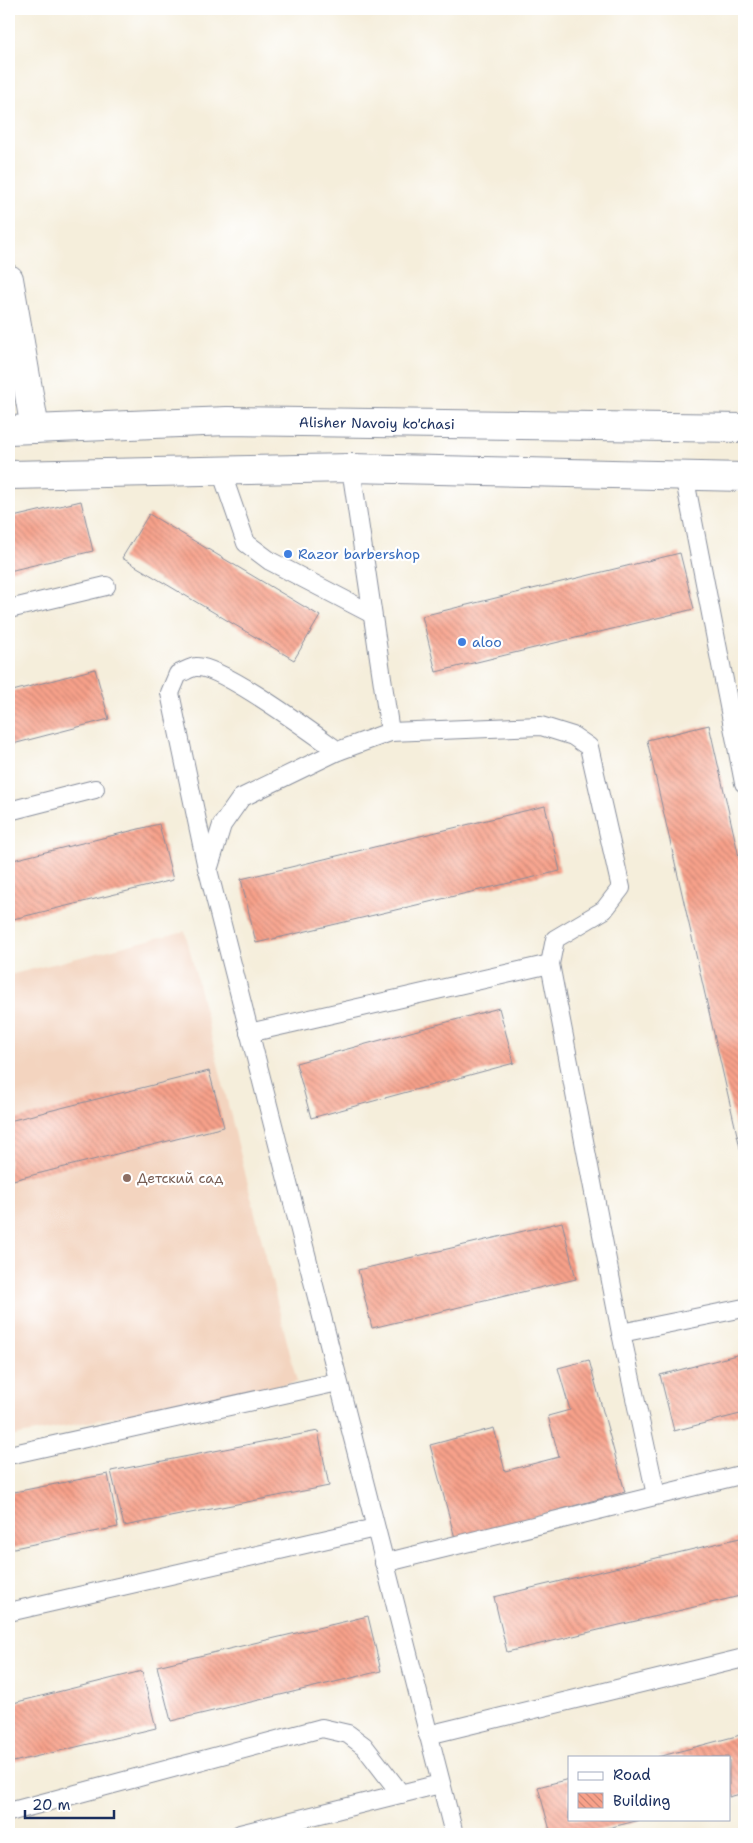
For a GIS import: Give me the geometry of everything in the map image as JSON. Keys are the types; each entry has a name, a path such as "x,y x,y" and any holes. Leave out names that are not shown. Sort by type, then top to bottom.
{"main road":[{"path":"9,279 22,429"},
{"name":"Alisher Navoiy ko'chasi","path":"22,429 227,421 744,428"},
{"path":"9,475 351,468 744,477"}],"lane":[{"path":"351,468 390,732"},
{"path":"221,471 246,543 270,561 372,614"},
{"path":"684,475 744,783"},
{"path":"9,609 106,586"},
{"path":"338,751 277,708 210,670 196,667 178,674 170,694 208,870 454,1834"},
{"path":"208,870 222,825 241,798 338,751 390,732 541,726 573,736 589,748 620,888 604,910 555,939 550,964 656,1496"},
{"path":"9,811 96,788"},
{"path":"249,1033 550,964"},
{"path":"622,1332 744,1308"},
{"path":"9,1455 338,1382"},
{"path":"384,1563 744,1474"},
{"path":"9,1612 375,1528"},
{"path":"428,1735 744,1658"},
{"path":"9,1812 322,1728 348,1734 364,1746 400,1794"},
{"path":"240,1834 440,1784"}],"shaded area":[{"name":"Детский сад","path":"185,931 297,1382 9,1437 9,975"}],"building":[{"path":"81,501 93,551 9,571 9,518"},
{"path":"149,514 320,616 294,660 122,558"},
{"path":"680,553 694,609 436,672 422,616"},
{"path":"95,669 109,719 9,745 9,692"},
{"path":"709,725 744,879 743,1161 647,740"},
{"path":"545,806 560,871 256,943 241,879"},
{"path":"159,824 173,880 9,920 9,861"},
{"path":"499,1008 514,1063 311,1118 296,1063"},
{"path":"209,1071 224,1127 9,1181 9,1121"},
{"path":"562,1222 576,1279 372,1328 358,1270"},
{"path":"744,1353 744,1413 674,1431 660,1375"},
{"path":"589,1360 625,1492 455,1538 430,1445 494,1428 505,1471 559,1457 548,1416 570,1410 558,1368"},
{"path":"318,1431 329,1486 124,1526 111,1471"},
{"path":"108,1474 118,1527 9,1549 9,1493"},
{"path":"744,1537 744,1595 507,1652 494,1597"},
{"path":"368,1616 381,1671 171,1721 157,1666"},
{"path":"142,1671 156,1728 9,1763 9,1704"},
{"path":"744,1734 744,1793 730,1797 730,1756 662,1756"},
{"path":"568,1779 568,1820 640,1820 584,1834 551,1834 538,1787"}],"place":[{"name":"Razor barbershop","path":"288,554"},
{"name":"aloo","path":"462,642"},
{"name":"Детский сад","path":"127,1178"}]}
